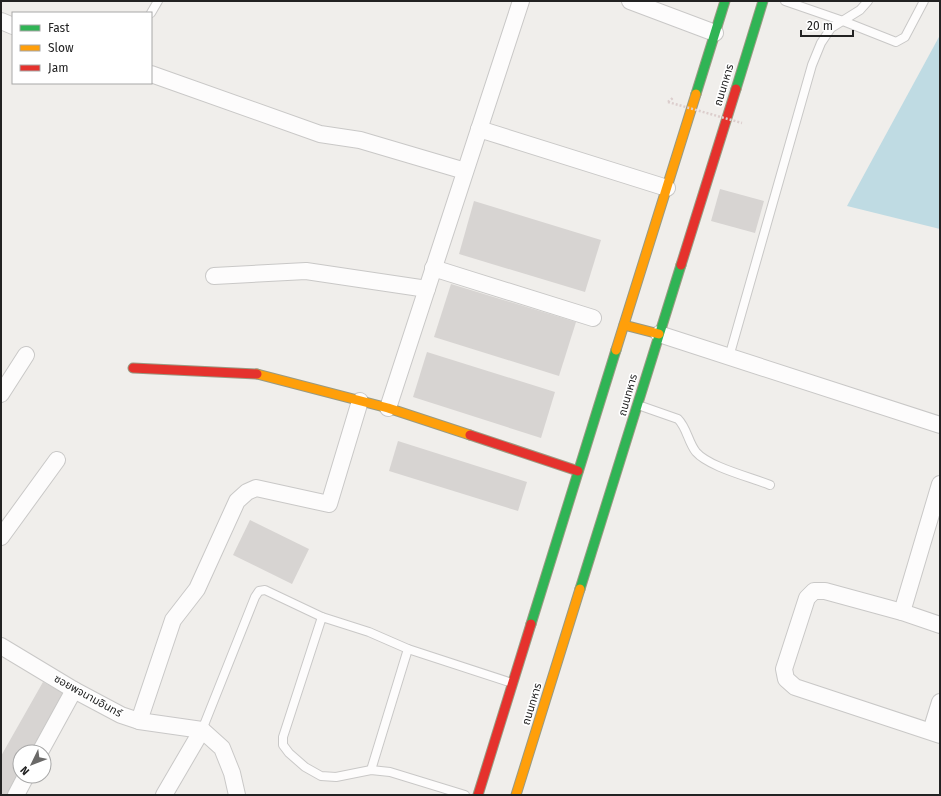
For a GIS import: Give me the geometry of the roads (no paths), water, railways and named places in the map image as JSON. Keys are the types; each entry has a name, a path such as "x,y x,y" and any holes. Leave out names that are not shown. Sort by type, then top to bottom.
{"main road":[{"path":"478,795 725,1"},
{"name":"ถนนทหาร","path":"516,795 763,1"},
{"path":"624,325 659,334"},
{"path":"133,368 254,373 388,408 578,471"}],"street":[{"path":"388,408 521,1"},
{"path":"630,1 715,33"},
{"path":"1,22 12,26"},
{"path":"152,74 320,134 360,140 465,171"},
{"path":"479,129 667,188"},
{"path":"433,268 593,318"},
{"path":"214,276 306,271 427,288"},
{"path":"659,334 940,425"},
{"path":"1,394 26,355"},
{"path":"139,721 173,620 197,589 237,501 246,492 256,488 329,504 360,401"},
{"path":"1,537 57,460"},
{"path":"902,612 940,484"},
{"path":"940,625 902,612 826,591 814,591 807,598 784,669 786,679 795,687 935,733 940,702"},
{"name":"ซอยพจนามอินทร์","path":"1,646 74,690 120,715 139,721 202,730"},
{"path":"44,744 74,690"},
{"path":"164,795 202,730 222,748 232,773 237,795"},
{"path":"16,795 22,784"}],"lane":[{"path":"152,12 158,1"},
{"path":"784,1 843,21 896,42 905,37 924,1"},
{"path":"729,357 812,65 821,43 831,28 860,10 868,1"},
{"path":"638,405 678,419 683,424 695,450 710,462 770,485"},
{"path":"202,730 255,597 259,591 265,590 322,617 369,632 408,649 512,684"},
{"path":"322,617 283,737 283,745 288,753 305,767 321,776 336,777 371,770 390,772 465,795"},
{"path":"371,770 408,649"}],"water":[{"path":"940,35 940,229 847,206"}]}
